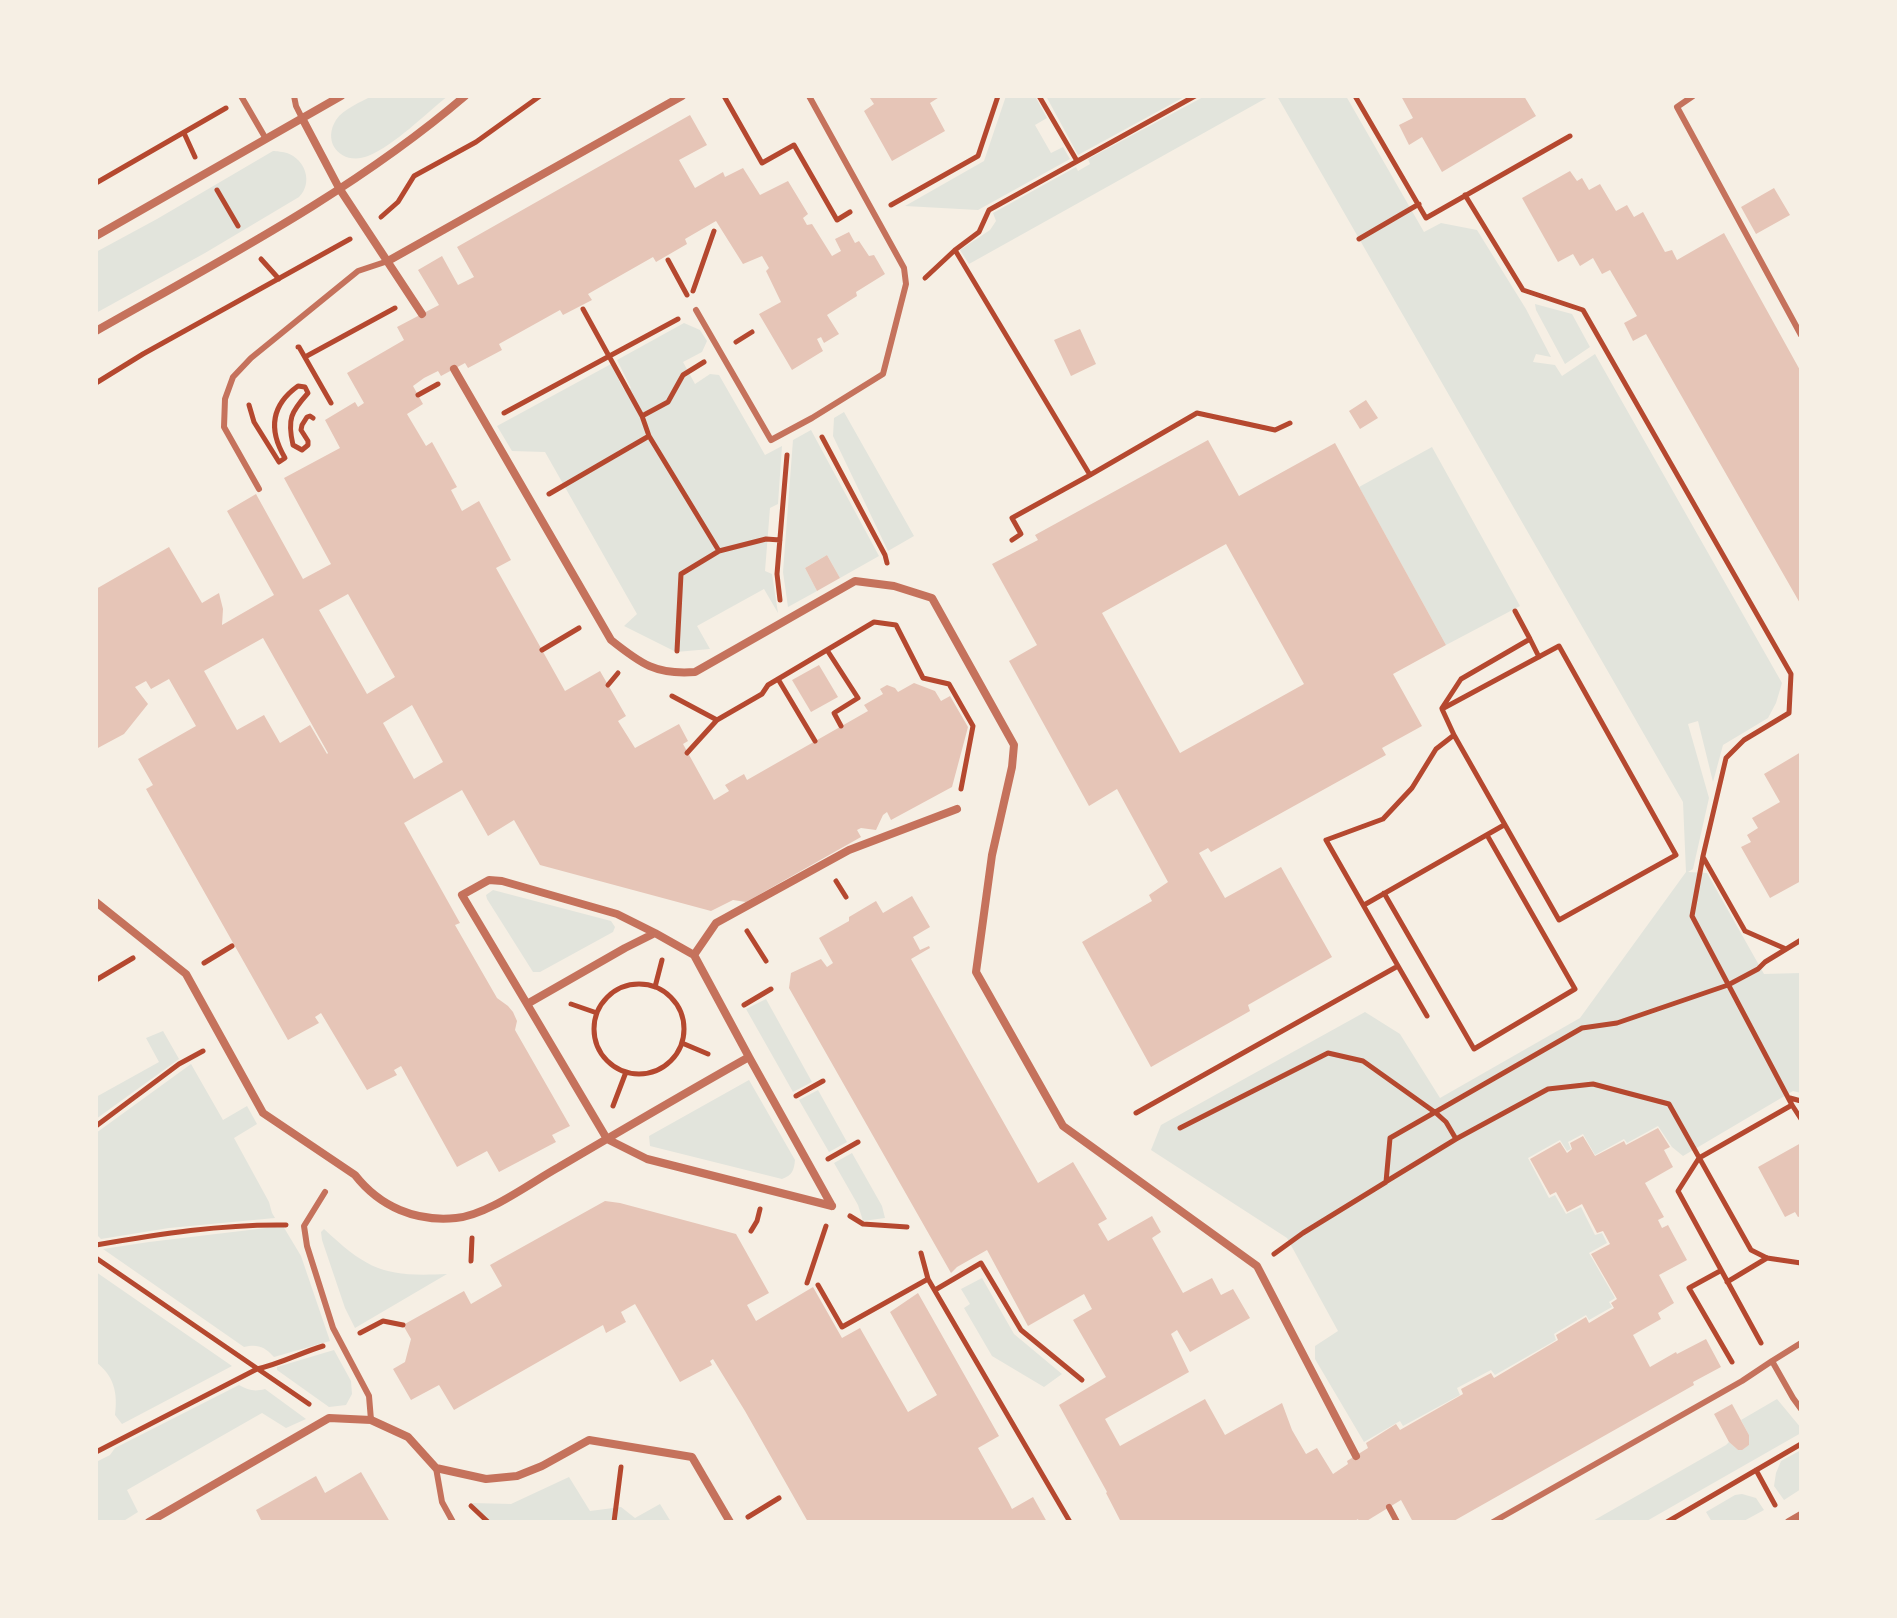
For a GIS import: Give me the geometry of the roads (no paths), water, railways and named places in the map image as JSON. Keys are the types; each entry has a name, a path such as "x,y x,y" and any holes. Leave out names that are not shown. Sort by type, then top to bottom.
{"street":[{"path":"96,236 341,96"},
{"path":"96,331 291,220 430,126 465,96"},
{"path":"388,261 682,96"},
{"path":"302,118 339,188 422,314"},
{"path":"454,369 611,640 652,668 674,673 695,672 855,581 894,586 932,598 1014,745 992,855 976,972 1063,1126 1257,1266 1356,1456"},
{"path":"694,955 716,923 849,850 957,809"},
{"path":"489,880 502,881 617,914 694,955 832,1206 647,1159 607,1139 462,895 489,880"},
{"path":"96,902 186,974 263,1113 355,1175 377,1199 399,1211 422,1217 454,1218 481,1212 749,1057"},
{"path":"527,1004 655,933"},
{"path":"149,1522 329,1418 371,1420 408,1437 436,1468 486,1479 517,1476 589,1440 692,1457 730,1522"},
{"path":"1789,1522 1801,1515"}],"lane":[{"path":"294,96 302,118"},
{"path":"696,310 771,440 883,374 906,284 904,268 809,96"},
{"path":"1693,96 1677,107 1801,335"},
{"path":"242,98 266,139"},
{"path":"259,489 224,427 225,399 233,377 251,358 358,271 388,261"},
{"path":"325,1192 304,1226 307,1246 333,1328 369,1396 371,1420"},
{"path":"1493,1522 1742,1381 1801,1343"},
{"path":"1772,1361 1801,1409"},
{"path":"436,1468 442,1502 453,1522"},
{"path":"1389,1507 1397,1522"}]}
